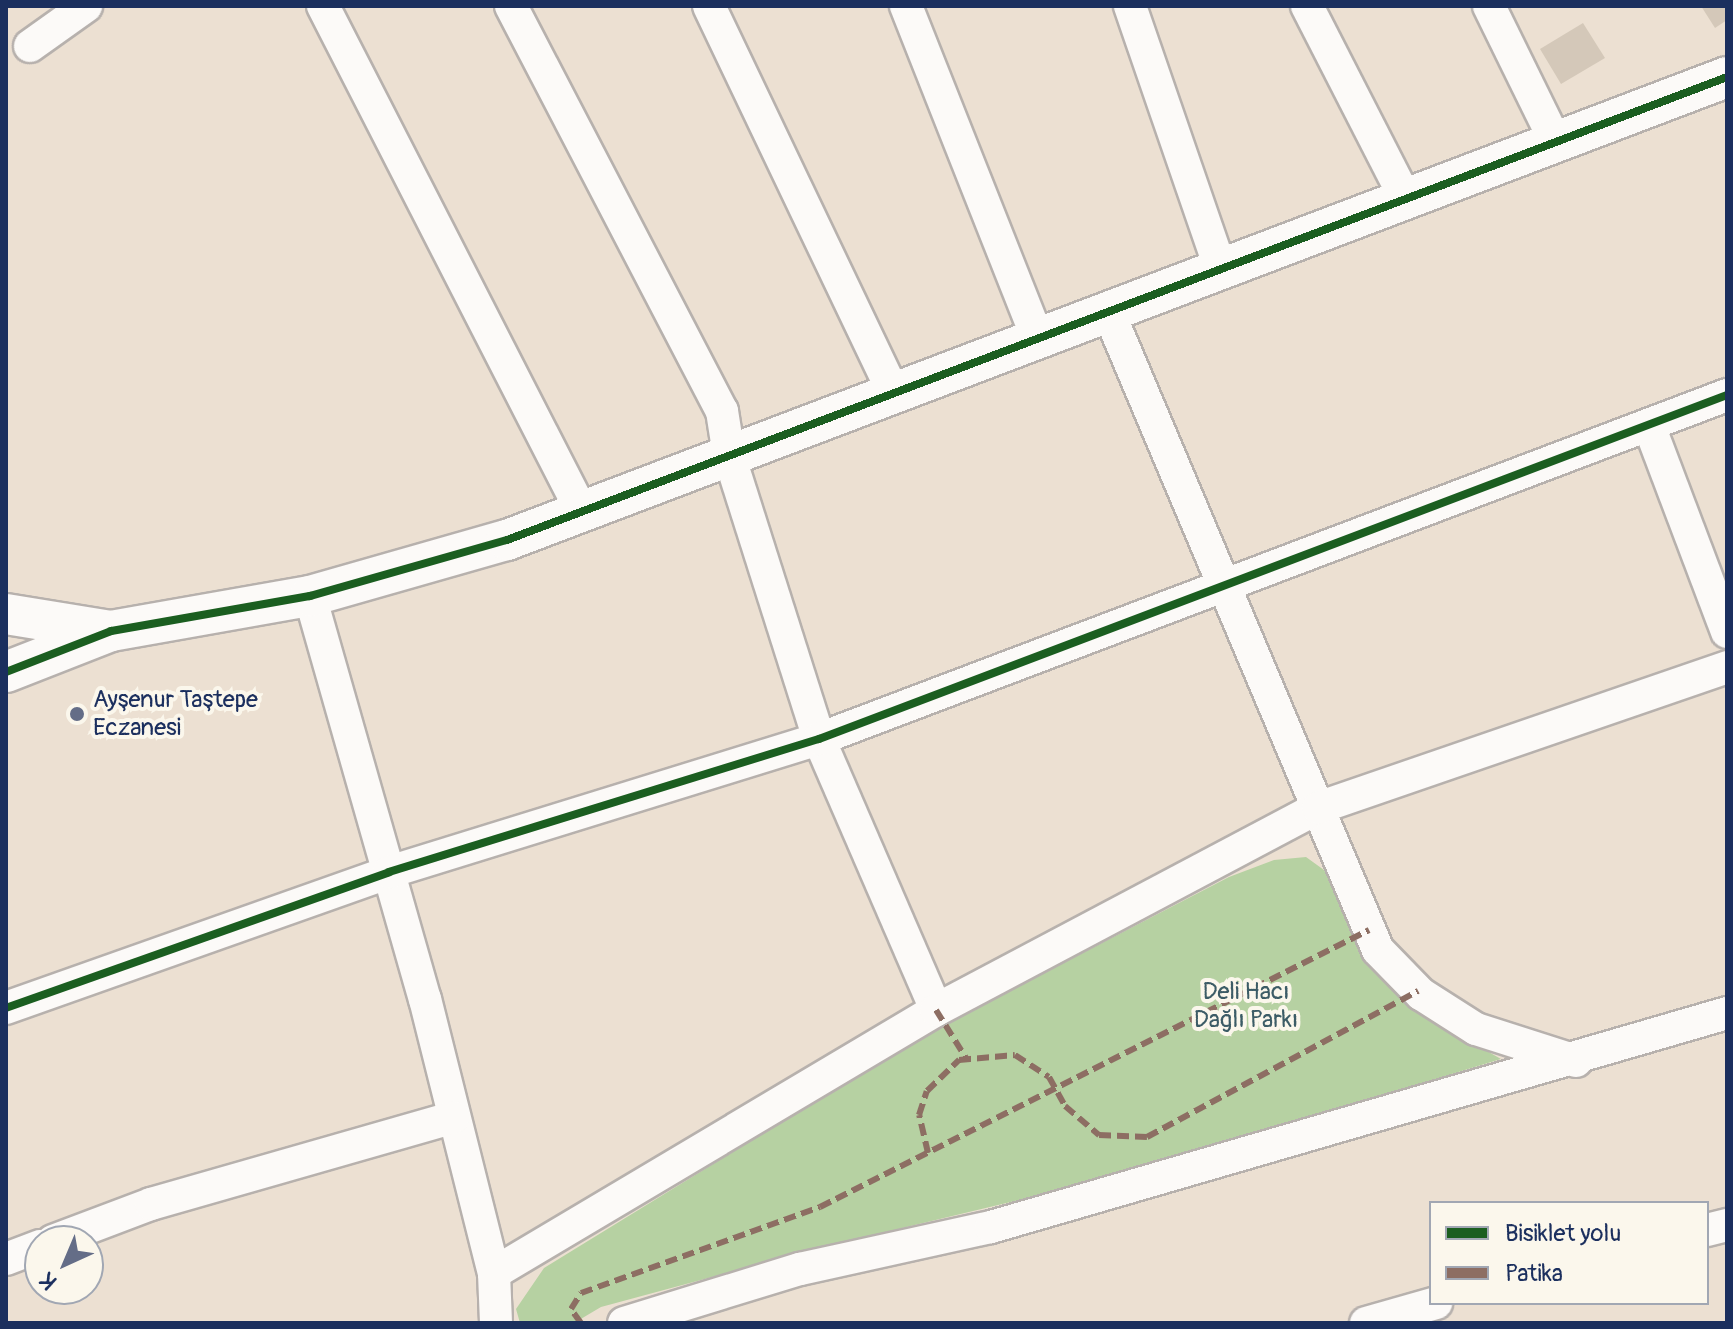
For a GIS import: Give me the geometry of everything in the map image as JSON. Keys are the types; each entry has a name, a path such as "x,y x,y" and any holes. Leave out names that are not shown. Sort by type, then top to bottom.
{"street":[{"path":"30,46 86,6"},
{"path":"323,6 582,512"},
{"path":"511,6 722,411 729,455 819,739 936,1010"},
{"path":"709,6 894,393"},
{"path":"906,6 1038,339"},
{"path":"1130,6 1221,270"},
{"path":"1307,6 1407,201"},
{"path":"1489,6 1557,145"},
{"path":"6,672 111,631 310,596 507,540 1557,145 1727,77"},
{"path":"1109,313 1378,950 1418,991 1476,1029 1576,1061"},
{"path":"6,1008 389,872 819,739 1650,428 1727,395"},
{"path":"1650,428 1727,632"},
{"path":"310,596 389,872 494,1273 496,1323"},
{"path":"6,614 111,631"},
{"path":"494,1273 936,1010 1318,808 1727,667"},
{"path":"624,1323 800,1269 991,1227 1405,1104 1576,1061 1727,1013"},
{"path":"95,1225 151,1204 454,1117"},
{"path":"1366,1323 1429,1305"}],"green space":[{"name":"Deli Hacı Dağlı Parkı","path":"1306,857 1324,870 1343,901 1357,942 1381,979 1411,1008 1501,1059 1115,1177 823,1247 601,1307 574,1323 520,1323 516,1309 544,1268 913,1041 1229,877 1274,860"}],"building":[{"path":"1701,6 1727,6 1727,20 1715,28"},
{"path":"1583,23 1605,58 1561,84 1540,49"}],"marked path":[{"path":"581,1323 571,1309 581,1293 820,1207 1369,930"},
{"path":"928,1153 919,1115 927,1091 959,1060 1015,1055 1049,1077 1065,1106 1099,1135 1147,1137 1418,991"},
{"path":"936,1010 966,1058"}],"cycle path":[{"path":"6,672 111,631 310,596 507,540 1727,77"},
{"path":"6,1008 389,872 819,739 1727,395"}],"place":[{"name":"Ayşenur Taştepe Eczanesi","path":"77,714"}]}
